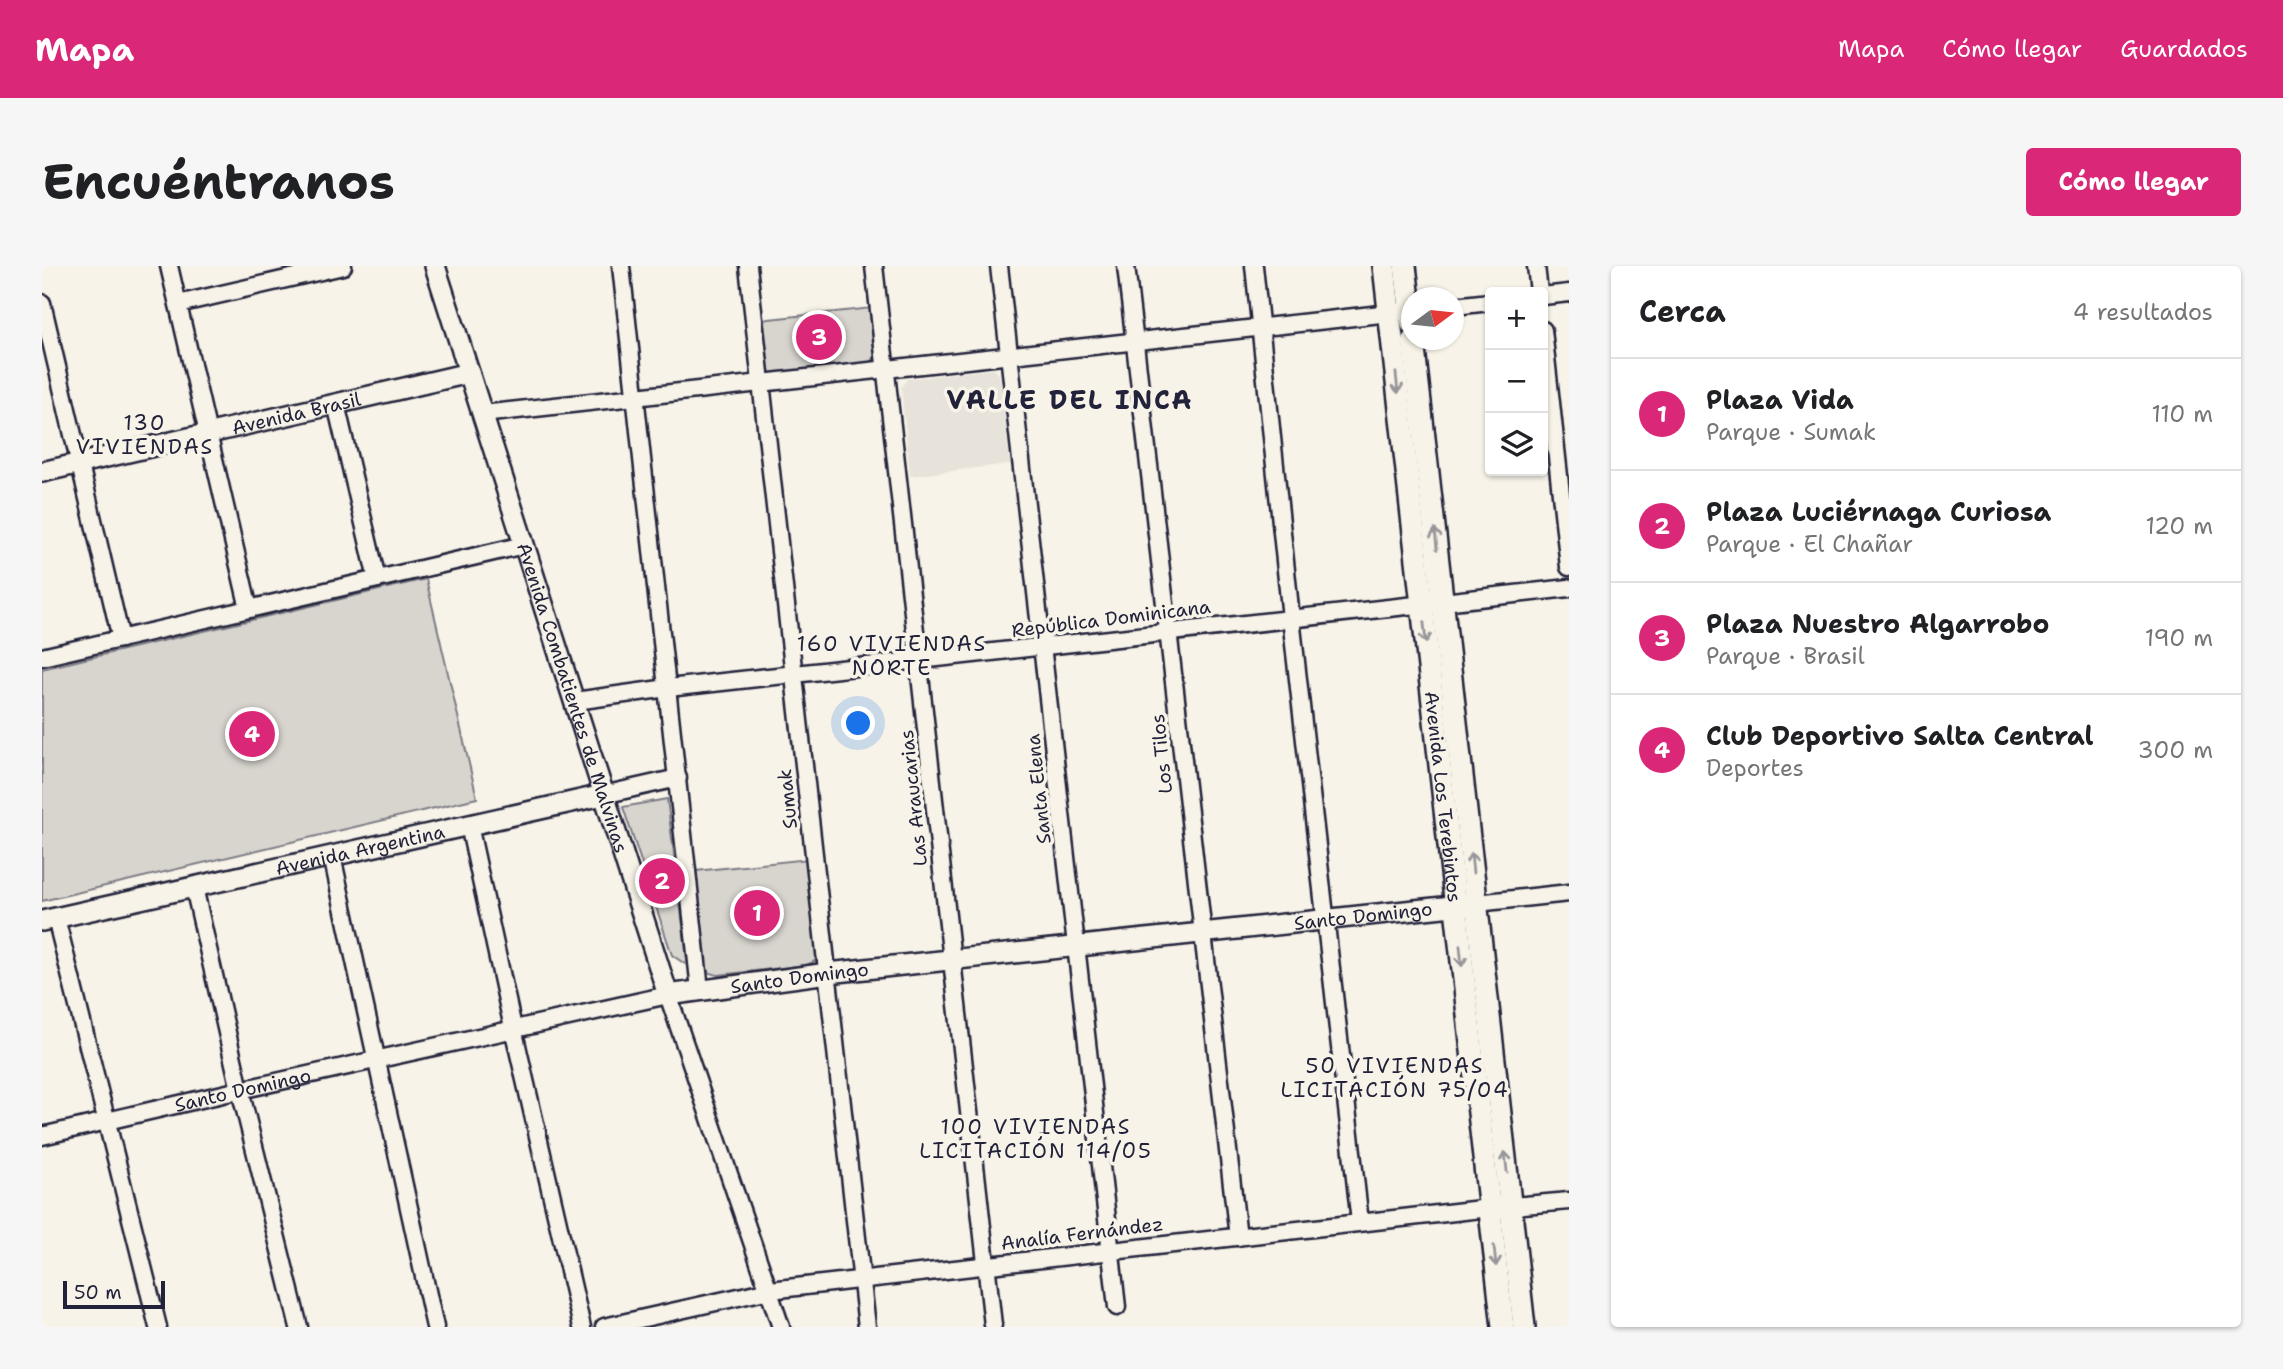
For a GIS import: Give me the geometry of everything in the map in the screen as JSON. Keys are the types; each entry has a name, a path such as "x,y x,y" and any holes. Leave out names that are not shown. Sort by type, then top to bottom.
{"main road":[{"name":"Avenida Los Terebintos","path":"1384,266 1401,304"},
{"name":"Avenida Los Terebintos","path":"1405,266 1405,287"},
{"name":"Avenida Los Terebintos","path":"1409,350 1432,603 1500,1207 1524,1327"},
{"name":"Avenida Los Terebintos","path":"1414,350 1432,603"},
{"name":"Avenida Los Terebintos","path":"1500,1207 1503,1327"}],"street":[{"path":"169,266 249,609"},
{"path":"178,304 343,266"},
{"name":"Avenida Combatientes de Malvinas","path":"435,266 668,995 781,1327"},
{"path":"621,266 700,990"},
{"name":"Sumak","path":"748,266 867,1327"},
{"name":"Las Araucarias","path":"874,266 993,1325"},
{"name":"Santa Elena","path":"999,266 1117,1307"},
{"name":"Los Tilos","path":"1126,266 1237,1237"},
{"path":"1254,266 1360,1222"},
{"path":"1536,266 1538,287"},
{"path":"1548,295 1569,293"},
{"path":"42,303 121,639"},
{"path":"1464,305 1485,303"},
{"path":"482,414 1261,328 1401,315"},
{"path":"1545,350 1569,567"},
{"name":"Avenida Brasil","path":"42,472 469,373"},
{"path":"336,404 377,579"},
{"path":"42,657 524,545"},
{"name":"República Dominicana","path":"575,701 668,688 1569,588"},
{"name":"Avenida Argentina","path":"49,920 678,778"},
{"path":"470,825 513,1028 582,1327"},
{"path":"332,856 435,1327"},
{"path":"194,887 240,1090 299,1327"},
{"name":"Santo Domingo","path":"42,1136 668,995 1202,931 1569,893"},
{"path":"49,920 106,1122 158,1327"},
{"name":"Analía Fernández","path":"604,1327 770,1290 1360,1222 1569,1201"}],"shaded area":[{"path":"872,308 876,347 873,360 868,365 770,374 766,368 760,320"},
{"path":"993,369 1000,375 1010,464 910,476 901,387 907,379"},
{"path":"426,579 477,798 42,901 42,669"},
{"path":"667,799 688,966 672,955 623,807"},
{"path":"809,859 818,954 815,961 807,965 718,975 710,973 706,967 696,871"}],"place":[{"name":"Plaza Nuestro Algarrobo","path":"819,337"},
{"name":"Club Deportivo Salta Central","path":"252,734"},
{"name":"Plaza Luciérnaga Curiosa","path":"662,881"},
{"name":"Plaza Vida","path":"757,913"}],"district":[{"name":"VALLE DEL INCA","path":"1070,400"},
{"name":"130 VIVIENDAS","path":"145,435"},
{"name":"160 VIVIENDAS NORTE","path":"892,656"},
{"name":"50 VIVIENDAS LICITACIÓN 75/04","path":"1395,1078"},
{"name":"100 VIVIENDAS LICITACIÓN 114/05","path":"1036,1139"}]}
